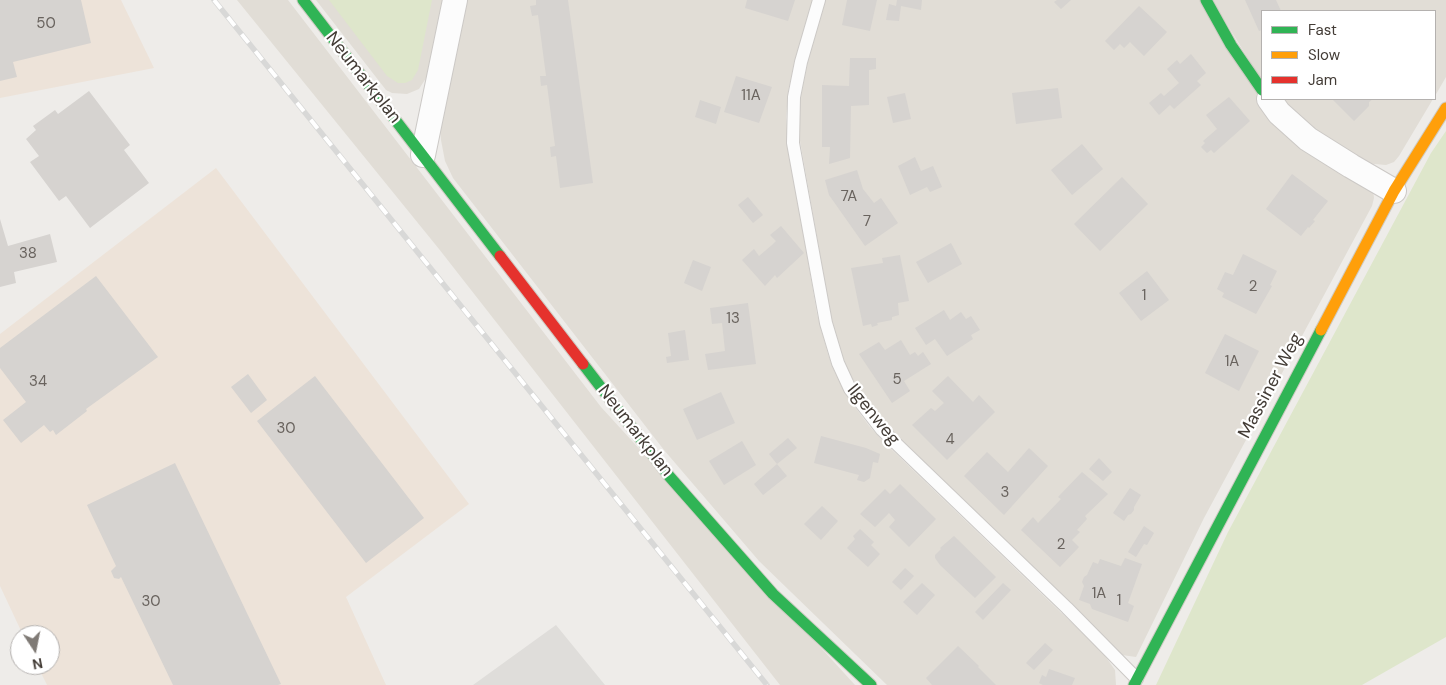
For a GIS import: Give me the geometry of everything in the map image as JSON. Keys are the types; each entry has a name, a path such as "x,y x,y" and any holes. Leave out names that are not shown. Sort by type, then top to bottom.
{"street":[{"name":"Neumarkplan","path":"303,0 669,476 774,594 871,685"},
{"name":"Neumarkplan","path":"423,155 456,0"},
{"path":"1206,0 1231,45 1261,89"},
{"path":"1269,100 1279,113 1308,139 1394,191"},
{"name":"Massiner Weg","path":"1136,682 1394,191 1446,108"}],"lane":[{"name":"Ilgenweg","path":"819,0 801,62 794,97 793,143 826,324 838,364 850,389 882,430 1067,608 1136,682"}],"shaded area":[{"path":"0,0 121,0 154,68 0,98"},
{"path":"237,0 288,0 601,407 855,685 780,685 439,249"},
{"path":"316,0 443,0 428,75 419,89 407,94 392,93 386,90"},
{"path":"466,0 813,0 789,87 786,117 788,144 817,314 835,373 849,399 870,427 886,444 1103,653 1115,670 1116,685 887,685 759,561 664,450 453,178 445,161 440,127"},
{"path":"825,0 1200,0 1229,51 1261,82 1261,100 1280,100 1373,190 1372,206 1204,518 1136,657 1122,655 896,437 880,420 848,371 834,333 800,141 799,115 801,90"},
{"path":"1212,0 1446,0 1446,77 1436,94 1436,10 1261,10 1261,79"},
{"path":"1277,100 1432,100 1394,162 1386,165 1352,162"},
{"path":"216,168 469,504 346,597 386,685 47,685 42,675 60,675 60,625 18,625 0,586 0,334"},
{"path":"556,625 605,685 473,685"}],"green space":[{"path":"329,0 432,0 418,70 412,80 398,83 387,76"},
{"path":"1446,131 1446,637 1362,685 1156,685 1228,532 1431,153"}],"building":[{"path":"0,0 81,0 91,43 13,62 17,77 0,81"},
{"path":"536,0 568,0 593,183 560,188 556,156 551,157 550,147 555,146 547,85 541,86 540,76 546,76 538,15 532,16 530,6 536,5"},
{"path":"747,0 795,0 788,21 745,8"},
{"path":"847,0 877,0 870,31 842,25"},
{"path":"897,0 922,0 921,10 901,6 899,21 886,20 889,4 896,6"},
{"path":"1057,0 1071,0 1061,9 1054,2"},
{"path":"1245,0 1276,0 1281,10 1261,10 1261,30 1259,31"},
{"path":"1139,6 1167,32 1144,56 1130,42 1124,48 1120,44 1114,50 1105,41"},
{"path":"1191,54 1206,73 1197,81 1201,85 1174,109 1170,105 1159,115 1149,103 1161,93 1164,96 1179,83 1167,69 1177,60 1180,64"},
{"path":"850,58 876,58 876,69 869,70 869,105 851,106 850,158 829,164 830,147 822,147 822,85 849,86"},
{"path":"736,76 772,87 759,123 724,112"},
{"path":"1058,88 1062,118 1016,124 1012,93"},
{"path":"89,91 130,145 124,150 149,183 90,228 66,196 59,201 30,162 39,156 26,139 36,130 33,126 55,110 58,114"},
{"path":"905,93 911,119 893,123 887,97"},
{"path":"1229,97 1250,121 1214,153 1211,150 1207,153 1201,147 1205,143 1203,141 1217,129 1206,115"},
{"path":"700,100 721,107 716,124 695,117"},
{"path":"1333,100 1372,100 1369,102 1369,106 1354,121"},
{"path":"1082,144 1103,169 1072,195 1051,170"},
{"path":"915,157 921,171 933,166 942,187 930,192 927,187 910,195 898,166"},
{"path":"857,170 863,189 874,203 881,198 898,223 865,246 829,195 825,180"},
{"path":"1292,174 1328,201 1313,220 1315,221 1301,236 1266,209"},
{"path":"1122,177 1148,204 1100,251 1074,224"},
{"path":"748,197 763,215 753,223 738,205"},
{"path":"0,219 8,246 50,234 57,262 14,272 16,283 0,287"},
{"path":"781,226 804,253 777,278 775,275 765,286 742,260 754,249 759,256 772,245 776,241 770,235"},
{"path":"951,243 962,264 928,283 916,262"},
{"path":"1243,254 1277,271 1270,285 1272,286 1256,314 1222,297 1224,293 1217,289 1225,272 1233,275"},
{"path":"900,255 909,301 898,303 899,315 892,317 892,320 877,323 878,325 872,327 871,324 863,326 851,268 883,263 882,258"},
{"path":"693,260 711,267 702,291 684,283"},
{"path":"1147,271 1169,300 1141,321 1119,293"},
{"path":"96,276 158,357 86,409 87,411 56,435 53,430 50,432 44,425 21,443 3,420 26,402 0,368 0,348"},
{"path":"748,303 756,364 708,370 705,354 725,351 722,323 712,324 710,308"},
{"path":"944,310 950,320 961,312 966,319 971,316 980,330 971,335 973,339 947,356 935,339 926,345 915,328"},
{"path":"685,330 689,360 667,363 666,357 671,356 668,333"},
{"path":"1225,334 1259,351 1239,391 1205,373"},
{"path":"901,340 910,355 915,352 918,356 923,352 931,364 904,381 910,391 892,403 859,354 879,342 885,350"},
{"path":"248,374 267,400 251,413 231,387"},
{"path":"315,376 424,518 366,563 257,421"},
{"path":"948,376 973,402 979,395 995,412 947,460 912,425 931,408 935,411 944,403 932,391"},
{"path":"721,392 735,423 697,440 683,409"},
{"path":"821,436 866,448 880,454 878,463 873,462 870,478 864,482 857,480 859,475 814,463"},
{"path":"788,438 797,448 777,464 769,454"},
{"path":"742,441 756,465 724,485 709,461"},
{"path":"1029,448 1048,466 1004,515 964,476 987,452 1008,472"},
{"path":"1099,458 1112,472 1103,481 1089,469"},
{"path":"175,463 281,684 173,685 121,577 119,579 114,578 111,571 116,566 87,505"},
{"path":"777,464 787,476 763,495 754,484"},
{"path":"1082,472 1108,494 1085,516 1087,519 1077,530 1080,532 1072,540 1079,547 1060,567 1021,530 1033,517 1038,523 1061,499 1058,497"},
{"path":"900,484 936,519 909,547 889,527 895,520 889,513 875,527 860,514 885,489 890,494"},
{"path":"1130,488 1141,495 1134,510 1124,521 1113,513"},
{"path":"822,506 838,521 821,540 804,524"},
{"path":"1144,526 1154,533 1147,545 1144,544 1136,557 1128,552"},
{"path":"860,529 874,542 871,545 880,554 868,567 847,548 855,539 853,536"},
{"path":"954,536 996,577 975,598 935,558 940,548"},
{"path":"1125,558 1142,564 1128,603 1134,606 1128,622 1092,609 1090,604 1079,600 1084,586 1082,582 1093,562 1098,564 1100,559 1121,566"},
{"path":"905,568 914,576 901,590 892,582"},
{"path":"922,583 935,595 917,615 903,602"},
{"path":"1003,583 1011,590 983,620 975,612"},
{"path":"1045,643 1053,650 1034,670 1026,663"},
{"path":"958,646 996,685 932,685 926,678"},
{"path":"1049,669 1075,678 1072,685 1043,685 1039,683 1042,675 1046,677"}],"railway":[{"path":"214,0 767,685"}],"traffic: fast":[{"path":"303,0 500,256"},
{"path":"1206,0 1231,45 1261,89"},
{"path":"1134,685 1321,330"},
{"path":"583,364 669,476 773,594 871,685"}],"traffic: slow":[{"path":"1321,330 1394,191 1446,108"}],"traffic: jam":[{"path":"500,256 583,364"}]}
